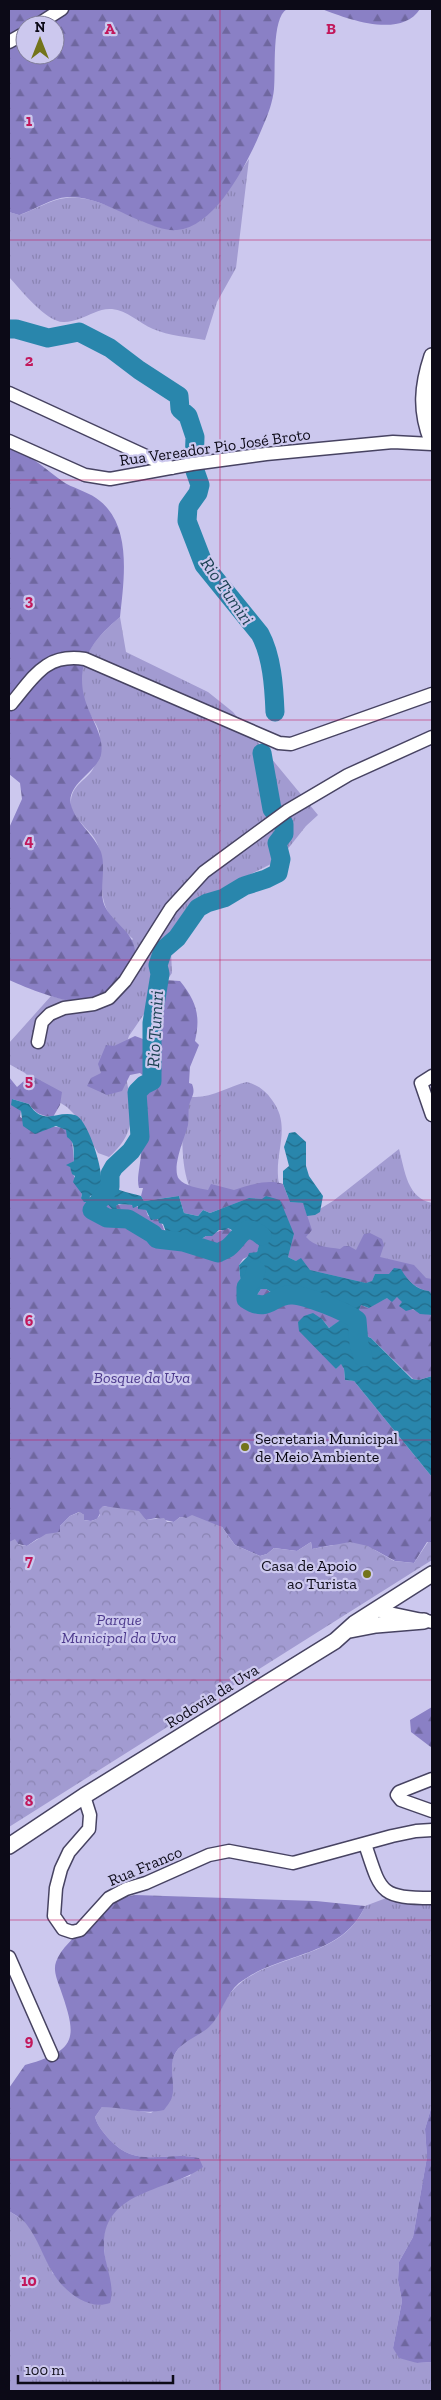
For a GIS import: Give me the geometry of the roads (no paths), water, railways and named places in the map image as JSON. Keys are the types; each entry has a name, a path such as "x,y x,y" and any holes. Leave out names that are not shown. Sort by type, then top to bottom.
{"street":[{"path":"432,356 423,387 422,401 432,442"},
{"path":"9,393 172,468"},
{"name":"Rua Vereador Pio José Broto","path":"9,441 85,475 110,479 266,454 393,442 432,442"},
{"path":"11,704 42,667 55,659 71,657 85,659 278,743 291,744 432,694"},
{"path":"38,1042 42,1022 50,1014 64,1008 94,1004 109,998 124,981 171,908 204,872 287,811 348,775 432,737"},
{"path":"432,1076 421,1083 432,1114"},
{"name":"Rodovia da Uva","path":"9,1846 84,1796 335,1641 375,1610 432,1574"},
{"path":"375,1610 428,1622"},
{"path":"346,1631 376,1624 428,1622"},
{"path":"432,1779 399,1792 398,1795 401,1800 432,1811"},
{"name":"Rua Franco","path":"84,1796 90,1815 89,1828 70,1852 61,1869 54,1902 54,1916 63,1929 72,1932 80,1930 109,1898 126,1889 146,1883 209,1855 229,1851 293,1863 416,1831 432,1830"},
{"path":"365,1844 379,1883 392,1895 409,1898 432,1898"},
{"path":"9,1957 52,2055"}],"water":[{"path":"12,1099 29,1104 40,1115 68,1114 80,1118 93,1143 101,1178 114,1188 141,1196 144,1201 179,1196 184,1213 198,1216 203,1210 210,1213 249,1198 262,1199 266,1196 280,1200 294,1234 288,1257 296,1261 301,1258 310,1270 366,1283 372,1281 375,1274 389,1274 394,1268 401,1269 412,1284 420,1289 429,1291 432,1295 432,1315 420,1314 413,1309 406,1311 399,1306 402,1302 397,1297 392,1302 387,1298 369,1308 361,1305 358,1312 353,1312 352,1314 301,1290 278,1302 274,1302 274,1294 266,1289 261,1289 254,1296 252,1293 245,1293 241,1286 239,1265 249,1253 257,1252 259,1245 256,1243 258,1240 251,1234 243,1236 228,1228 219,1230 212,1236 206,1236 197,1242 194,1238 188,1238 186,1243 182,1244 174,1237 173,1240 169,1240 163,1224 159,1223 158,1219 151,1220 146,1210 138,1209 138,1206 133,1208 132,1205 119,1204 116,1206 117,1209 113,1210 105,1201 106,1198 98,1194 90,1196 89,1202 84,1202 81,1198 82,1194 73,1182 75,1176 72,1174 70,1167 66,1165 74,1161 74,1150 73,1144 67,1137 66,1130 56,1126 35,1134 23,1126 21,1111 11,1105"},
{"path":"295,1132 306,1142 306,1166 309,1176 323,1196 320,1212 315,1215 307,1216 303,1203 290,1202 283,1184 283,1171 289,1166 284,1147 289,1133"},
{"path":"313,1313 322,1319 329,1328 345,1317 351,1319 353,1331 371,1338 412,1379 419,1380 432,1376 432,1477 354,1381 345,1380 344,1369 341,1364 336,1369 299,1331 298,1322 304,1316"}],"waterway":[{"name":"Rio Tumiri","path":"9,329 16,329 48,338 79,332 110,348 179,396 180,409 188,416 195,437 194,468 200,485 198,493 188,507 187,521 204,565 260,634 272,672 275,712"},
{"name":"Rio Tumiri","path":"262,753 272,809 284,824 284,834 277,843 281,859 278,873 244,886 224,898 198,908 177,938 163,950 158,965 160,974 152,1023 152,1081 144,1085 137,1092 140,1137 131,1151 114,1167 110,1174 110,1187 92,1210 107,1218 128,1219 153,1234 157,1239 183,1242 218,1253 228,1248 247,1230 262,1236"},
{"name":"Rio Tumiri","path":"256,1270 253,1280 246,1287 246,1299 261,1305 286,1295 293,1295 316,1301 344,1312 357,1320 359,1344 363,1357"}],"place":[{"name":"Secretaria Municipal de Meio Ambiente","path":"245,1447"},
{"name":"Casa de Apoio ao Turista","path":"367,1574"}],"park label":[{"name":"Bosque da Uva","path":"142,1377"},
{"name":"Parque Municipal da Uva","path":"119,1628"}]}
